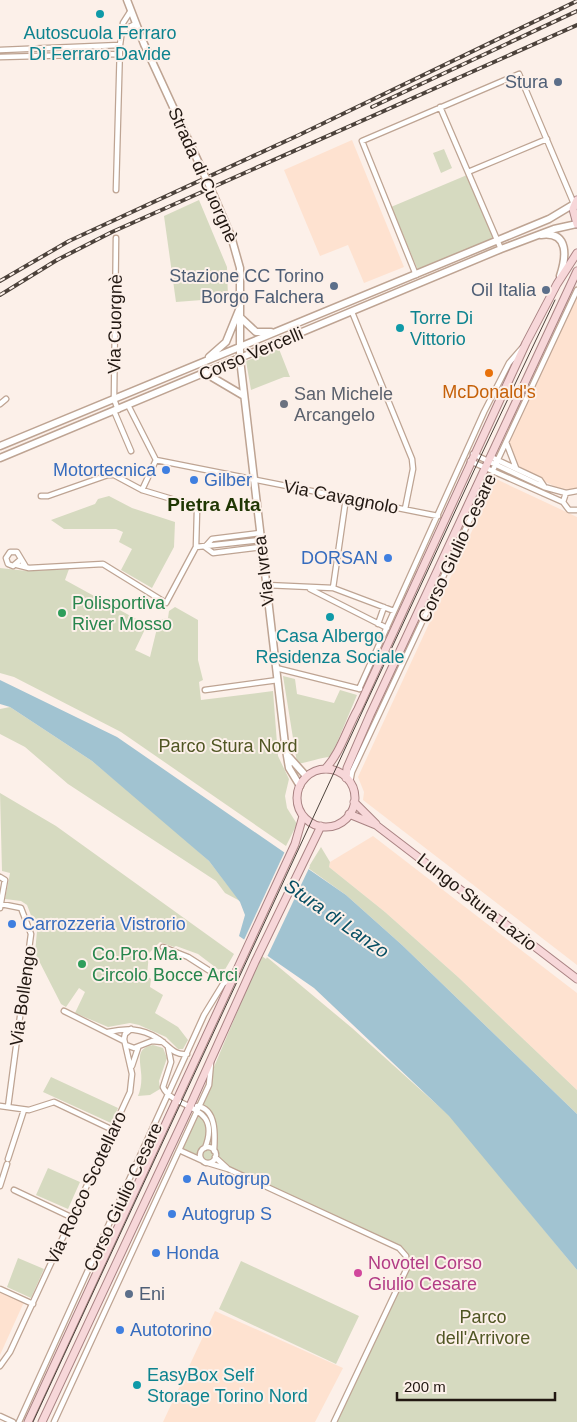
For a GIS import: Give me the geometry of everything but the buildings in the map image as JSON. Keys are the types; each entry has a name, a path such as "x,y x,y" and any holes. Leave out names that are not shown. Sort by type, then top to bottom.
{"main road":[{"name":"Strada di Cuorgnè","path":"127,0 135,24 214,196 237,254 241,285 240,359"},
{"name":"Corso Vercelli","path":"0,446 557,216 576,202"},
{"path":"576,202 573,214 577,224"},
{"name":"Corso Vercelli","path":"0,458 501,249 566,225 577,224"},
{"path":"535,236 552,236 561,242 565,248 565,259 557,284"},
{"name":"Corso Giulio Cesare","path":"325,769 333,760 366,692 413,580 473,458 526,343 557,284 577,253"},
{"name":"Corso Giulio Cesare","path":"348,780 347,768 370,715 492,464 562,313 577,271"},
{"path":"201,364 226,342 241,307"},
{"path":"241,318 256,332 277,332"},
{"name":"Via Ivrea","path":"240,359 260,540 289,768 300,786"},
{"path":"205,373 244,396"},
{"path":"287,753 294,764 306,776"},
{"path":"325,769 338,772 348,780 354,802 349,814 337,824 321,826 303,816 297,801 300,786 306,776 325,769"},
{"name":"Lungo Stura Lazio","path":"354,802 376,824 577,979"},
{"name":"Lungo Stura Lazio","path":"349,814 376,824"},
{"name":"Corso Giulio Cesare","path":"28,1422 173,1097 228,983 234,977 295,844 303,816"},
{"name":"Corso Giulio Cesare","path":"42,1422 190,1106 255,962 321,826"}],"street":[{"path":"116,190 121,32 124,20 130,12"},
{"path":"121,32 135,24"},
{"path":"0,50 120,45"},
{"path":"0,57 120,54"},
{"path":"416,275 362,141 520,74 576,202"},
{"path":"440,107 501,249"},
{"path":"468,172 547,139"},
{"name":"Via Cuorgnè","path":"116,238 114,399 116,410 131,451"},
{"name":"Corso Giulio Cesare","path":"492,464 506,442 562,313 577,290"},
{"path":"352,312 412,459 413,470 405,509"},
{"name":"Corso Giulio Cesare","path":"359,689 394,611 413,580 438,516 509,363 526,343"},
{"path":"0,404 6,399"},
{"path":"128,405 156,460 142,490"},
{"path":"506,442 516,468"},
{"path":"467,452 473,458"},
{"path":"464,458 473,458 492,464 544,488 566,493 577,491"},
{"name":"Via Cavagnolo","path":"156,460 438,516"},
{"path":"492,464 516,468 540,480 544,488"},
{"path":"492,464 563,502 569,510 577,510"},
{"path":"7,562 7,556 12,552 18,554 19,562 26,567 103,564 166,603 196,546 197,508 142,490 111,474 48,496 41,496"},
{"path":"563,502 566,493"},
{"path":"333,588 346,498"},
{"path":"205,547 212,539 260,540"},
{"path":"196,546 205,547 213,553 260,540"},
{"path":"0,563 7,562 10,565 19,562"},
{"path":"266,585 333,588 394,611"},
{"path":"309,588 387,628"},
{"path":"378,624 384,607"},
{"path":"276,668 366,692"},
{"path":"205,690 278,680"},
{"path":"0,877 5,880 0,908"},
{"name":"Via Bollengo","path":"1,904 21,908 31,934 8,1107"},
{"path":"163,947 188,957 228,983"},
{"name":"Corso Giulio Cesare","path":"19,1422 173,1097 187,1054 206,1012 228,983"},
{"path":"64,1012 108,1032 131,1048 152,1041 166,1045"},
{"path":"108,1032 131,1029 151,1034 176,1054 187,1054"},
{"path":"125,1042 125,1034 131,1029"},
{"path":"139,1046 143,1039 140,1032"},
{"name":"Via Rocco Scotellaro","path":"125,1042 132,1070"},
{"path":"166,1045 171,1062 163,1087 173,1097 190,1106 207,1111 213,1122 215,1157 228,1168"},
{"name":"Via Rocco Scotellaro","path":"0,1366 10,1352 33,1304 130,1092 132,1070 139,1046"},
{"name":"Corso Giulio Cesare","path":"54,1422 209,1085 210,1059"},
{"path":"0,1106 24,1110 54,1102 113,1130"},
{"path":"198,1109 207,1124 208,1141 200,1154 201,1160 228,1168 399,1248 406,1256 407,1268 334,1422"},
{"path":"8,1159 24,1110"},
{"path":"205,1148 214,1151"},
{"name":"Corso Giulio Cesare","path":"179,1150 201,1160"},
{"path":"208,1163 215,1157"},
{"path":"0,1186 7,1164"},
{"path":"14,1190 73,1218"},
{"path":"0,1289 33,1304"},
{"name":"Corso Giulio Cesare","path":"22,1414 37,1402"},
{"path":"0,1416 13,1422"}],"shaded area":[{"path":"352,140 404,267 364,283 348,245 320,256 284,170"},
{"path":"577,290 577,491 556,487 516,468 506,442"},
{"path":"496,479 577,517 577,965 363,800 364,792 358,777"},
{"path":"373,836 577,993 577,1090 458,977 385,912 329,867 330,862"},
{"path":"0,1291 24,1302 0,1355"},
{"path":"215,1311 343,1368 315,1422 163,1422"}],"green space":[{"path":"444,149 452,168 441,173 433,153"},
{"path":"467,175 494,239 418,270 391,207"},
{"path":"199,200 227,267 228,298 176,302 164,216"},
{"path":"279,349 290,377 284,377 251,390 246,361"},
{"path":"109,496 132,508 175,522 174,547 152,588 121,570 132,549 119,542 123,532 116,529 64,529 51,520 95,504 98,499"},
{"name":"Parco Stura Nord","path":"0,568 27,571 69,569 65,580 147,625 135,650 150,657 159,620 168,618 169,611 175,607 198,620 198,660 203,680 199,682 201,700 273,691 278,756 289,779 285,796 287,808 297,824 286,846 121,732 14,677 0,673"},
{"path":"283,676 295,679 297,694 334,703 340,690 357,695 331,757 297,763"},
{"path":"10,707 92,761 162,819 209,861 240,901 225,893 216,881 68,784 25,747 0,734 0,709"},
{"path":"0,793 56,826 234,954 223,973 198,954 176,946 160,942 149,953 147,976 151,979 150,987 163,995 155,1013 178,1027 188,1040 183,1049 178,1049 166,1037 139,1025 130,1023 108,1027 75,1013 85,992 79,988 66,1007 61,1004 35,953 37,931 27,905 21,901 5,899 10,873 2,871"},
{"path":"321,847 330,862 329,867 385,912 458,977 577,1090 577,1114 402,945 346,895 308,868"},
{"name":"Parco dell'Arrivore","path":"262,953 352,1028 453,1119 577,1270 577,1422 334,1422 407,1268 406,1256 399,1248 238,1173 179,1150"},
{"path":"153,1045 163,1048 167,1058 159,1081 160,1089 150,1095 138,1096 141,1081 141,1051"},
{"path":"51,1077 118,1108 111,1123 43,1092"},
{"path":"48,1168 80,1182 68,1209 36,1195"},
{"path":"18,1258 44,1269 31,1298 7,1287"},
{"path":"241,1261 359,1316 336,1364 219,1309"}],"water":[{"name":"Stura di Lanzo","path":"0,680 117,737 346,895 402,945 577,1114 577,1270 449,1116 314,988 239,936 245,915 240,902 209,861 92,761 10,707 0,704"}],"pier":[{"path":"286,849 310,866 266,959 243,942"}],"tram line":[{"path":"33,1422 477,464 555,300"}],"railway":[{"path":"0,281 69,241 299,135 577,1"},
{"path":"372,107 577,11"},
{"path":"0,295 57,260 112,232 577,25"}],"place":[{"name":"Autoscuola Ferraro Di Ferraro Davide","path":"100,14"},
{"name":"Stura","path":"558,82"},
{"name":"Stazione CC Torino Borgo Falchera","path":"334,286"},
{"name":"Oil Italia","path":"546,290"},
{"name":"Torre Di Vittorio","path":"400,328"},
{"name":"McDonald's","path":"489,373"},
{"name":"San Michele Arcangelo","path":"284,404"},
{"name":"Motortecnica","path":"166,470"},
{"name":"Gilber","path":"194,480"},
{"name":"DORSAN","path":"388,558"},
{"name":"Polisportiva River Mosso","path":"62,613"},
{"name":"Casa Albergo Residenza Sociale","path":"330,617"},
{"name":"Carrozzeria Vistrorio","path":"12,924"},
{"name":"Co.Pro.Ma. Circolo Bocce Arci","path":"82,964"},
{"name":"Autogrup","path":"187,1179"},
{"name":"Autogrup S","path":"172,1214"},
{"name":"Honda","path":"156,1253"},
{"name":"Novotel Corso Giulio Cesare","path":"358,1273"},
{"name":"Eni","path":"129,1294"},
{"name":"Autotorino","path":"120,1330"},
{"name":"EasyBox Self Storage Torino Nord","path":"137,1385"}],"district":[{"name":"Pietra Alta","path":"214,504"}]}
